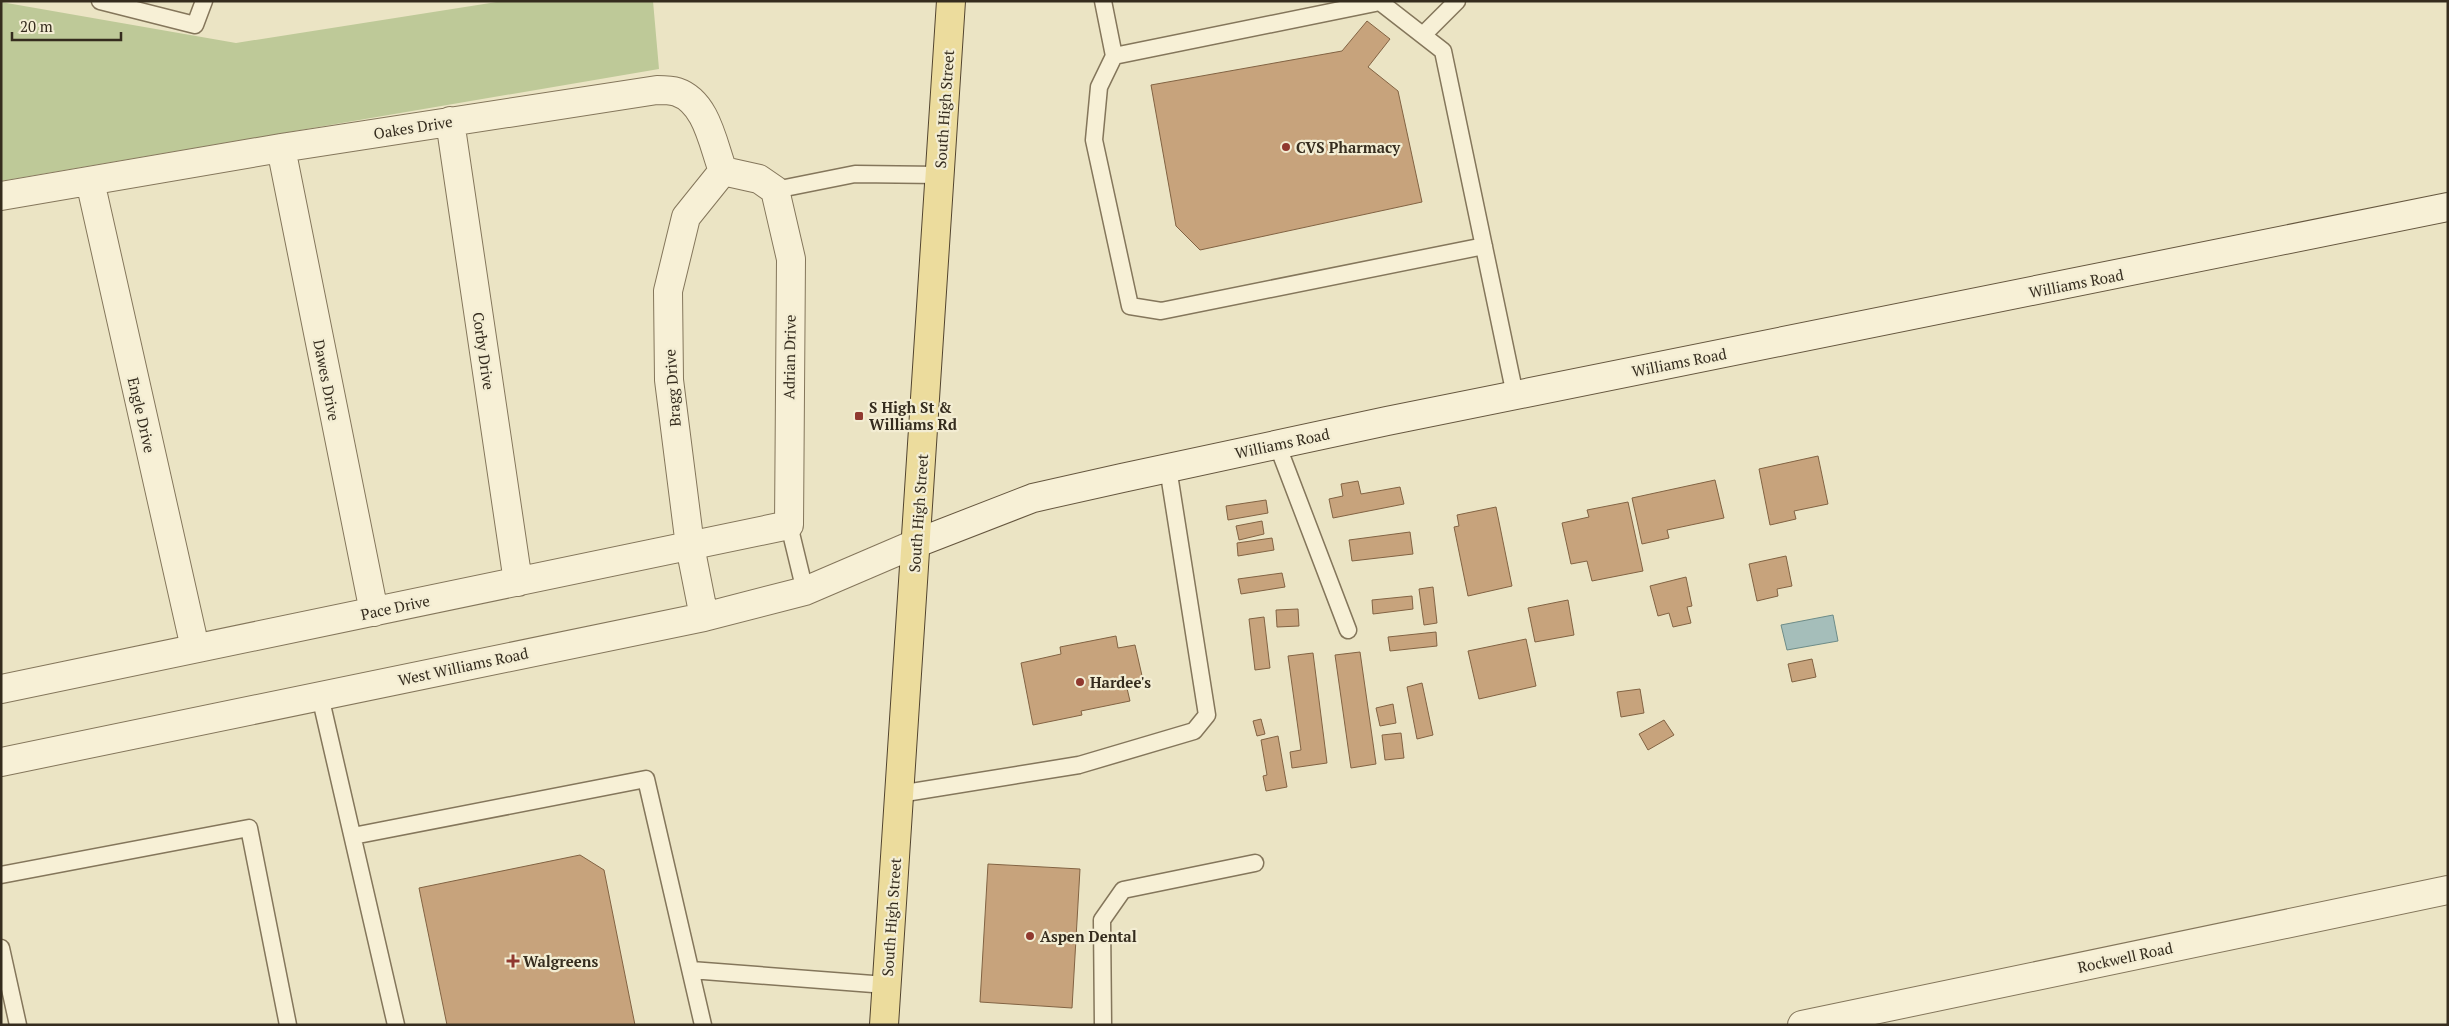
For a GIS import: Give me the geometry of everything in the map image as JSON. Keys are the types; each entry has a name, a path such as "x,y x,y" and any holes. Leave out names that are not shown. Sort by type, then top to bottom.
{"main road":[{"name":"South High Street","path":"884,1025 951,1"}],"street":[{"name":"Oakes Drive","path":"1,196 281,148 657,90 676,92 693,101 704,118 723,171"},
{"name":"Corby Drive","path":"450,121 518,582"},
{"name":"Dawes Drive","path":"281,148 374,612"},
{"path":"723,171 759,179 775,190"},
{"name":"Bragg Drive","path":"704,616 690,546 669,380 668,291 686,217 723,171"},
{"name":"Engle Drive","path":"90,181 195,648"},
{"name":"Adrian Drive","path":"775,190 791,259 789,525"},
{"name":"Williams Road","path":"917,543 1032,498 1277,444 2448,207"},
{"name":"Pace Drive","path":"1,689 789,525"},
{"name":"West Williams Road","path":"1,762 704,616 805,591 917,543"},
{"name":"Rockwell Road","path":"1802,1025 2448,890"}],"lane":[{"path":"100,1 195,25 204,1"},
{"path":"1103,1 1114,56 1099,86 1094,140 1130,306 1161,310 1484,246"},
{"path":"1423,35 1457,1"},
{"path":"1114,56 1380,2 1443,51 1515,395"},
{"path":"775,190 855,174 940,175"},
{"path":"1277,444 1348,630"},
{"path":"899,794 1080,765 1194,731 1207,715 1168,468"},
{"path":"789,525 805,591"},
{"path":"320,696 396,1025"},
{"path":"352,836 646,779 702,1025"},
{"path":"1,875 249,828 288,1025"},
{"path":"1102,1025 1102,920 1123,890 1255,863"},
{"path":"1,948 18,1025"},
{"path":"691,970 886,985"}],"green space":[{"path":"503,1 653,1 659,69 1,181 1,2 236,43"}],"water":[{"path":"1833,615 1838,641 1787,650 1781,625"}],"building":[{"name":"CVS Pharmacy","path":"1367,21 1390,39 1368,67 1398,91 1422,202 1200,250 1176,226 1151,85 1342,51"},
{"path":"1818,456 1828,504 1794,511 1796,519 1770,525 1759,469"},
{"path":"1715,480 1724,518 1667,530 1669,538 1642,544 1632,498"},
{"path":"1358,481 1361,494 1400,487 1404,504 1333,518 1329,499 1343,496 1341,484"},
{"path":"1266,500 1268,513 1228,520 1226,506"},
{"path":"1628,502 1643,571 1592,581 1587,561 1571,564 1562,523 1589,517 1587,510"},
{"path":"1496,507 1512,586 1468,596 1454,527 1459,526 1457,515"},
{"path":"1262,521 1264,534 1239,540 1236,526"},
{"path":"1410,532 1413,554 1352,561 1349,540"},
{"path":"1272,538 1274,550 1238,556 1237,543"},
{"path":"1786,556 1792,586 1777,589 1778,596 1757,601 1749,564"},
{"path":"1282,573 1285,587 1241,594 1238,579"},
{"path":"1686,577 1692,606 1687,607 1691,623 1673,627 1669,613 1658,616 1650,586"},
{"path":"1433,587 1437,623 1424,625 1419,589"},
{"path":"1412,596 1413,609 1373,614 1372,600"},
{"path":"1568,600 1574,635 1535,642 1528,608"},
{"path":"1298,609 1299,626 1277,627 1276,610"},
{"path":"1264,617 1270,668 1255,670 1249,619"},
{"path":"1436,632 1437,646 1390,651 1388,637"},
{"name":"Hardee's","path":"1116,636 1118,648 1135,645 1143,680 1126,684 1130,701 1081,711 1082,715 1033,725 1021,663 1061,654 1060,647"},
{"path":"1526,639 1536,686 1479,699 1468,651"},
{"path":"1360,652 1376,764 1351,768 1335,655"},
{"path":"1313,653 1327,763 1292,768 1290,752 1301,750 1288,656"},
{"path":"1812,659 1816,677 1792,682 1788,664"},
{"path":"1422,683 1433,735 1417,739 1407,687"},
{"path":"1640,689 1644,713 1621,717 1617,692"},
{"path":"1393,704 1396,723 1380,726 1376,708"},
{"path":"1261,719 1265,734 1257,736 1253,721"},
{"path":"1664,720 1674,735 1648,750 1639,734"},
{"path":"1401,733 1404,758 1385,760 1382,735"},
{"path":"1278,736 1287,787 1266,791 1263,776 1267,775 1261,740"},
{"name":"Walgreens","path":"580,855 604,870 635,1025 447,1025 419,888"},
{"name":"Aspen Dental","path":"988,864 1080,869 1072,1008 980,1002"}],"place":[{"name":"CVS Pharmacy","path":"1286,147"},
{"name":"S High St & Williams Rd","path":"859,416"},
{"name":"Hardee's","path":"1080,682"},
{"name":"Aspen Dental","path":"1030,936"},
{"name":"Walgreens","path":"513,961"}]}
